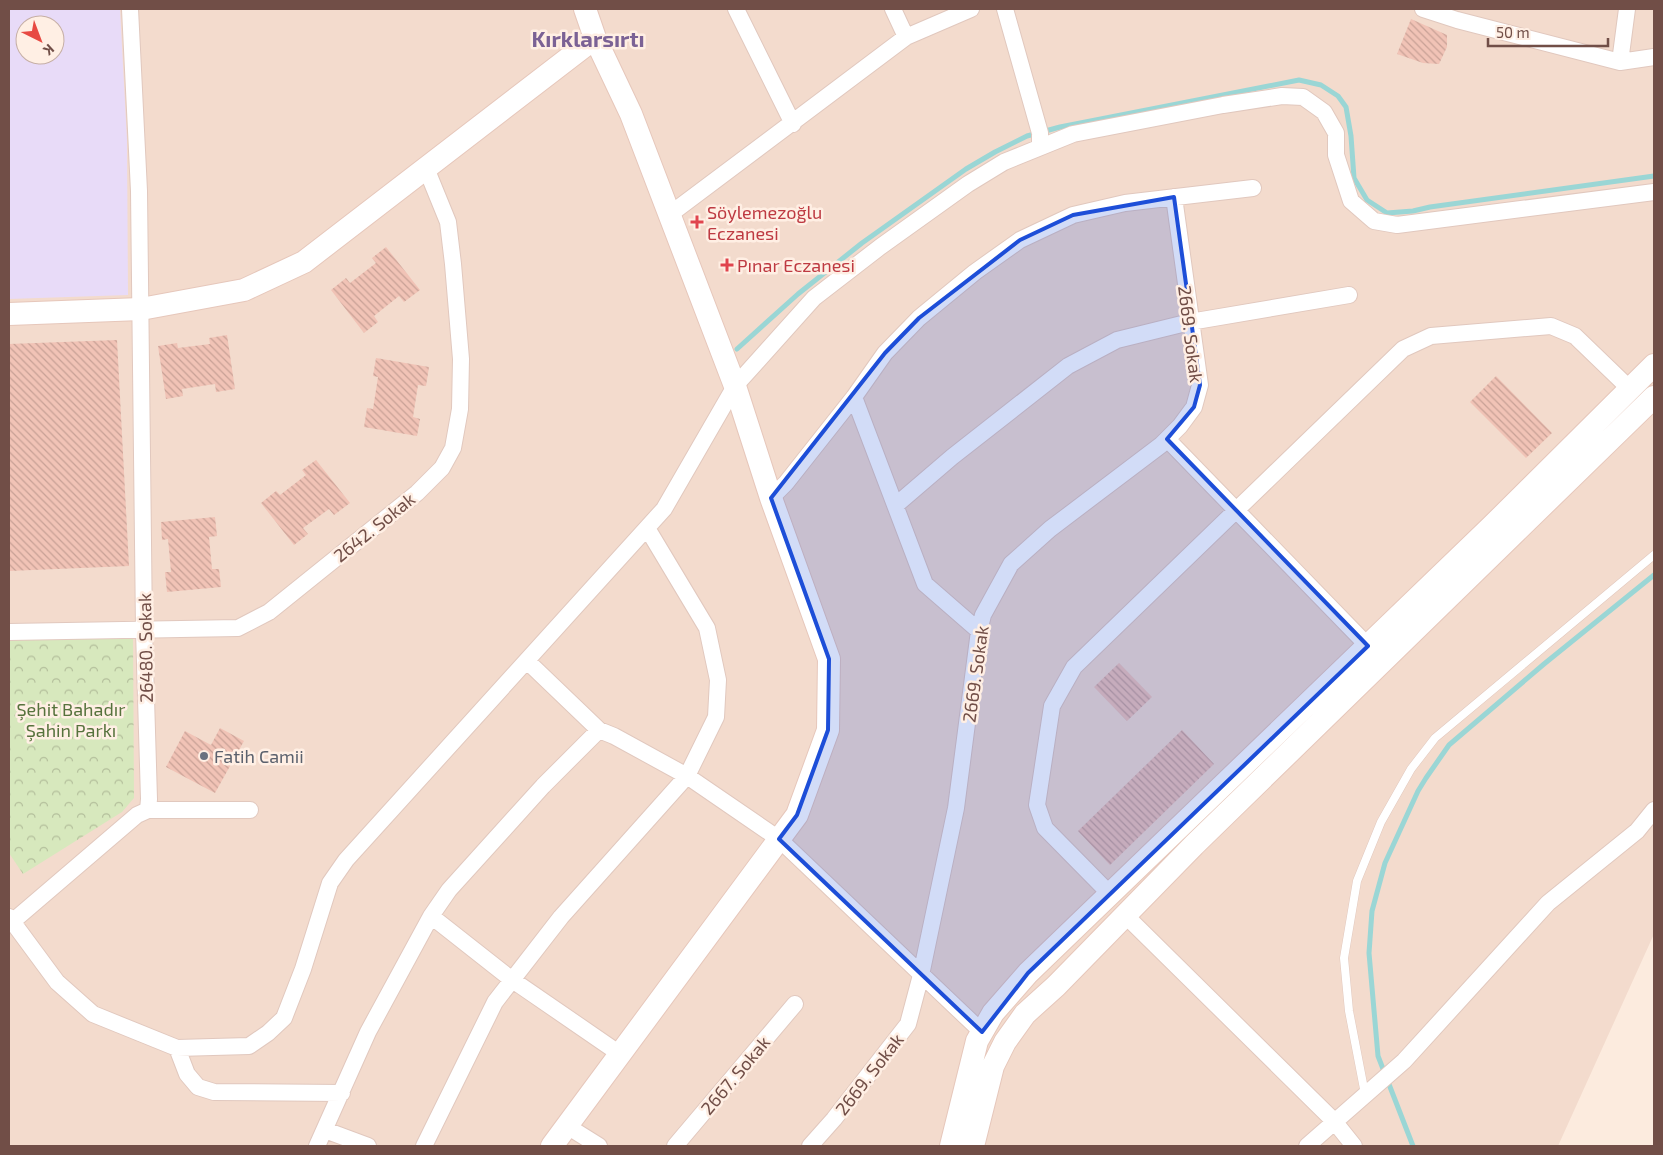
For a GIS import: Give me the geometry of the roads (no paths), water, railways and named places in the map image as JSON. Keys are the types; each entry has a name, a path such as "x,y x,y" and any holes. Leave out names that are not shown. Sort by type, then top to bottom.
{"street":[{"name":"26480. Sokak","path":"130,9 139,191 148,810"},
{"path":"552,1146 798,814 828,730 828,659 771,498 735,386 631,114 595,38 585,9"},
{"path":"736,9 793,124"},
{"path":"893,9 906,37"},
{"path":"669,215 793,124 906,37 971,9"},
{"path":"1005,9 1040,133 1040,146"},
{"path":"1423,9 1456,20 1620,62 1654,57"},
{"path":"1620,62 1627,9"},
{"path":"9,314 141,309 244,290 304,262 595,38"},
{"path":"250,810 148,810 136,815 11,920 57,982 93,1014 177,1048 249,1046 268,1033 284,1018 330,883 346,860 664,509 735,386 814,298 880,247 968,184 1004,162 1040,146 1073,134 1214,106 1282,96 1303,97 1324,112 1336,133 1336,155 1351,201 1374,221 1397,225 1654,192"},
{"name":"2642. Sokak","path":"9,632 238,628 269,612 417,493 442,468 453,448 460,409 462,359 448,222 426,168"},
{"path":"771,498 786,483 854,397 885,353 919,318 975,272 1020,240 1073,215 1125,203 1253,188"},
{"name":"2669. Sokak","path":"810,1146 834,1119 908,1024 921,975 956,808 979,631 983,616 1011,564 1050,529 1167,439 1194,407 1200,385 1174,197"},
{"path":"896,505 952,457 1068,366 1117,340 1190,322 1349,296"},
{"path":"1110,894 1045,828 1036,804 1052,706 1074,667 1236,509 1403,349 1431,336 1551,326 1575,336 1630,389"},
{"path":"950,1146 977,1041 993,1013 1028,973 1368,646 1654,365"},
{"path":"854,397 924,584 979,631"},
{"path":"973,1146 994,1066 1006,1042 1025,1014 1056,986 1201,838 1654,397"},
{"path":"1167,439 1368,646"},
{"path":"424,1146 495,1002 561,917 688,776 716,717 718,680 707,628 647,528"},
{"path":"526,661 599,730 614,736 688,776 779,839 982,1032"},
{"path":"317,1146 368,1032 431,916 455,883 544,786 599,730"},
{"path":"1307,1146 1404,1061 1548,903 1638,830 1654,810"},
{"path":"1125,915 1334,1121 1354,1146"},
{"path":"431,916 511,979 620,1054"},
{"name":"2667. Sokak","path":"675,1146 796,1004"},
{"path":"177,1048 187,1074 198,1087 214,1092 342,1093"},
{"path":"567,1126 599,1146"},
{"path":"325,1130 368,1146"}],"lane":[{"path":"1365,1095 1349,1010 1344,958 1357,881 1381,822 1411,769 1435,738 1654,555"}],"waterway":[{"path":"737,349 798,294 862,243 966,169 1027,136 1060,127 1299,80 1321,85 1338,96 1346,107 1351,136 1354,178 1367,200 1387,213 1413,211 1430,207 1654,176"},
{"path":"1413,1146 1378,1056 1369,953 1372,911 1385,863 1418,791 1449,745 1544,664 1654,575"}],"place":[{"name":"Söylemezoğlu Eczanesi","path":"697,222"},
{"name":"Pınar Eczanesi","path":"727,265"},
{"name":"Fatih Camii","path":"204,756"}],"district":[{"name":"Kırklarsırtı","path":"588,38"}],"park label":[{"name":"Şehit Bahadır Şahin Parkı","path":"71,720"}]}
